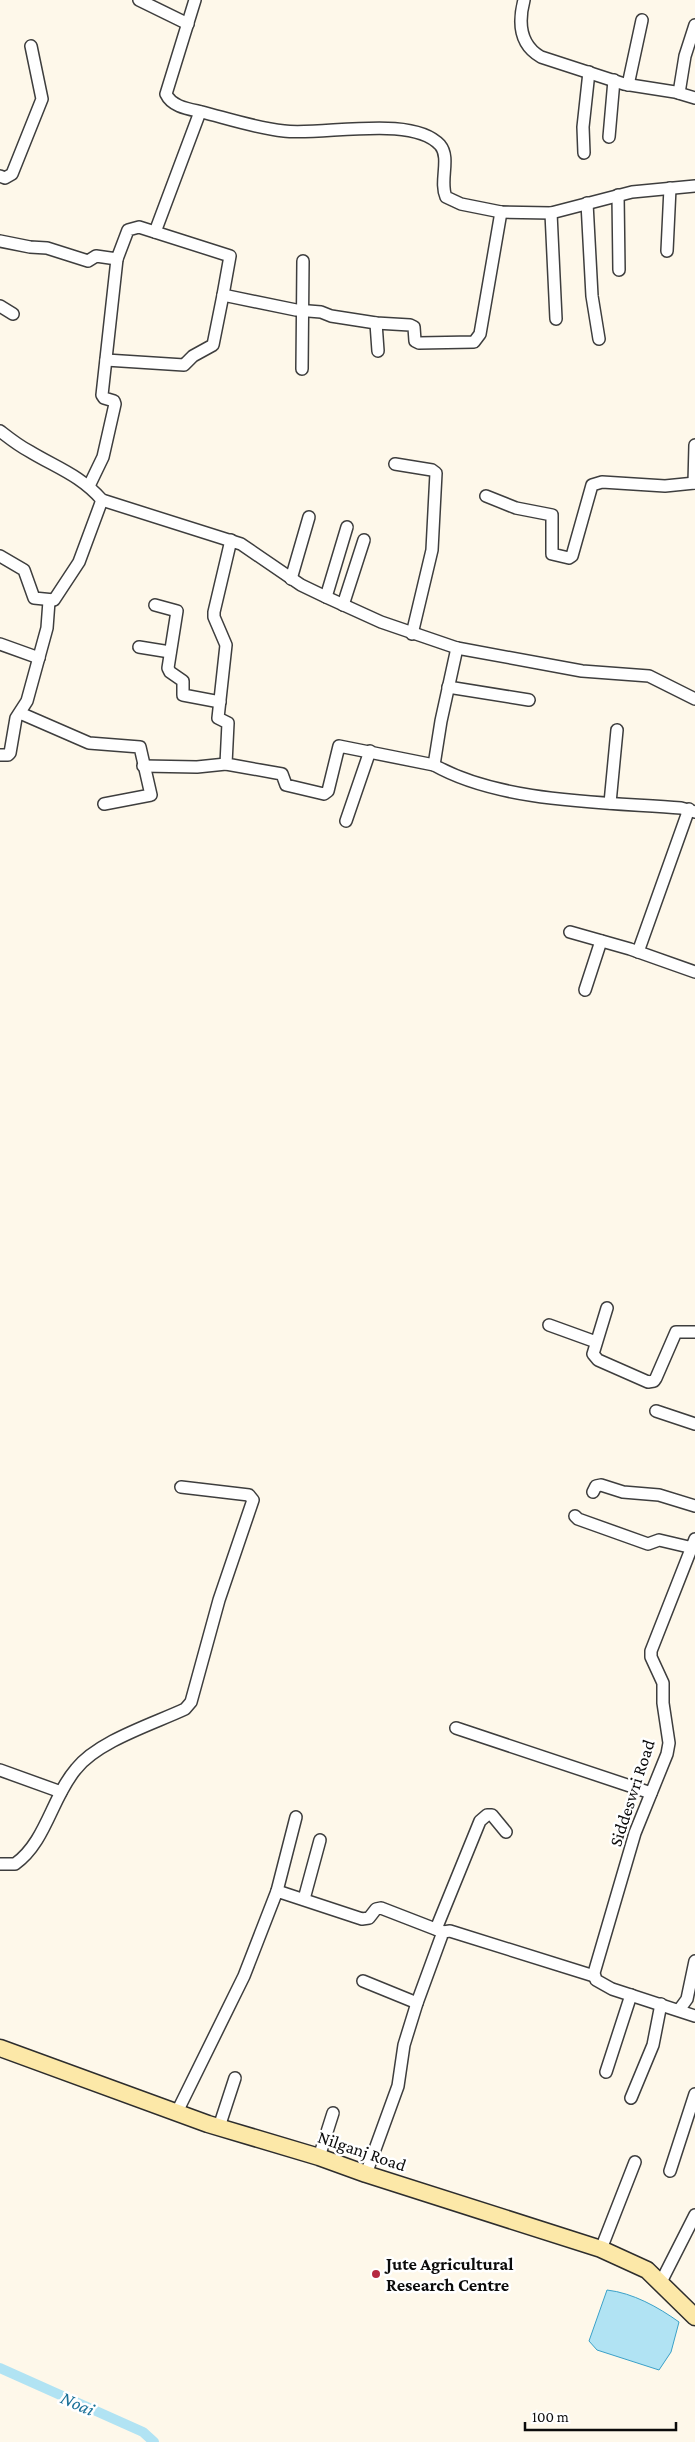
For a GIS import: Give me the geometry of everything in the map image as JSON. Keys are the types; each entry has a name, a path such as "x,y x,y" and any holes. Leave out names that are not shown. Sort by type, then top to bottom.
{"street":[{"path":"139,0 188,24"},
{"path":"195,0 166,94 168,99 175,104 200,112 282,131 309,133 387,128 418,133 434,140 442,147 444,156 443,183 446,197 461,204 501,212 552,213 618,195 695,186"},
{"path":"524,0 521,22 524,40 530,51 541,57 628,85 680,93 695,98"},
{"path":"628,85 642,20"},
{"path":"680,93 685,56 695,25"},
{"path":"0,176 5,178 12,174 42,99 31,46"},
{"path":"584,153 582,127 589,72"},
{"path":"609,137 614,80"},
{"path":"155,232 200,112"},
{"path":"667,251 670,188"},
{"path":"618,195 619,270"},
{"path":"587,203 592,296 599,339"},
{"path":"222,295 376,323 412,325 415,341 419,343 478,340 501,212"},
{"path":"552,213 556,318"},
{"path":"89,486 103,457 115,404 114,401 104,398 102,395 117,259 131,228 139,227 230,256 213,345 193,356 184,365 106,360"},
{"path":"0,241 30,247 48,248 88,261 96,256 117,259"},
{"path":"302,369 303,261"},
{"path":"0,306 13,314"},
{"path":"376,323 378,351"},
{"path":"0,431 28,451 89,486 102,500 231,540 248,548 292,579 326,597 412,634 457,648 582,671 649,676 695,699"},
{"path":"486,496 506,506 552,515 551,552 554,556 569,558 572,556 592,485 602,482 665,486 694,483 695,444"},
{"path":"395,464 436,472 432,550 412,634"},
{"path":"0,556 24,570 34,598 49,601 57,598 79,562 102,500"},
{"path":"292,579 309,517"},
{"path":"326,597 347,527"},
{"path":"226,764 228,723 219,719 226,645 214,617 214,612 231,540"},
{"path":"343,605 364,540"},
{"path":"0,754 8,755 10,753 16,718 28,701 48,624 49,601"},
{"path":"155,605 177,611 168,670 183,681 183,694 220,702"},
{"path":"0,644 39,658"},
{"path":"139,646 170,652"},
{"path":"434,764 457,648"},
{"path":"448,687 529,700"},
{"path":"20,713 93,744 137,746 140,748 151,795 104,804"},
{"path":"610,803 618,730"},
{"path":"143,766 197,767 226,764 282,774 286,785 324,794 328,791 339,746 434,764 468,781 552,798 692,810 638,952"},
{"path":"346,821 370,751"},
{"path":"570,932 638,952 695,972"},
{"path":"585,990 601,941"},
{"path":"607,1308 592,1352 594,1357 651,1382 656,1378 676,1332 695,1332"},
{"path":"549,1326 596,1342"},
{"path":"656,1411 695,1424"},
{"path":"593,1492 596,1486 601,1484 623,1492 659,1495 695,1506"},
{"path":"0,1864 15,1864 26,1857 74,1770 89,1755 185,1709 191,1702 219,1600 253,1500 249,1495 181,1487"},
{"path":"575,1516 578,1519 648,1544 659,1540 694,1543"},
{"name":"Siddeswri Road","path":"594,1976 594,1970 635,1833 667,1754 669,1743 663,1703 663,1683 651,1657 651,1651 694,1543"},
{"path":"456,1728 651,1793"},
{"path":"0,1770 61,1792"},
{"path":"366,2174 399,2082 404,2045 439,1931 480,1821 487,1815 492,1815 506,1832"},
{"path":"178,2112 240,1983 277,1891 296,1817"},
{"path":"304,1899 320,1840"},
{"path":"277,1891 366,1919 376,1909 381,1908 439,1931 450,1931 594,1976 600,1983 695,2016"},
{"path":"679,2010 687,1999 695,1961"},
{"path":"363,1981 417,2002"},
{"path":"606,2072 631,1994"},
{"path":"631,2098 652,2045 661,2004"},
{"name":"Nilganj Road","path":"0,2048 218,2127 318,2157 601,2249 647,2270 662,2282 695,2317"},
{"path":"218,2127 236,2078"},
{"path":"670,2171 695,2094"},
{"path":"318,2157 333,2113"},
{"path":"601,2249 635,2162"},
{"path":"662,2282 695,2215"}],"water":[{"path":"607,2290 626,2294 645,2302 679,2322 671,2352 659,2370 597,2350 589,2341"}],"waterway":[{"name":"Noai","path":"0,2368 143,2432 154,2442"}],"place":[{"name":"Jute Agricultural Research Centre","path":"376,2274"}]}
